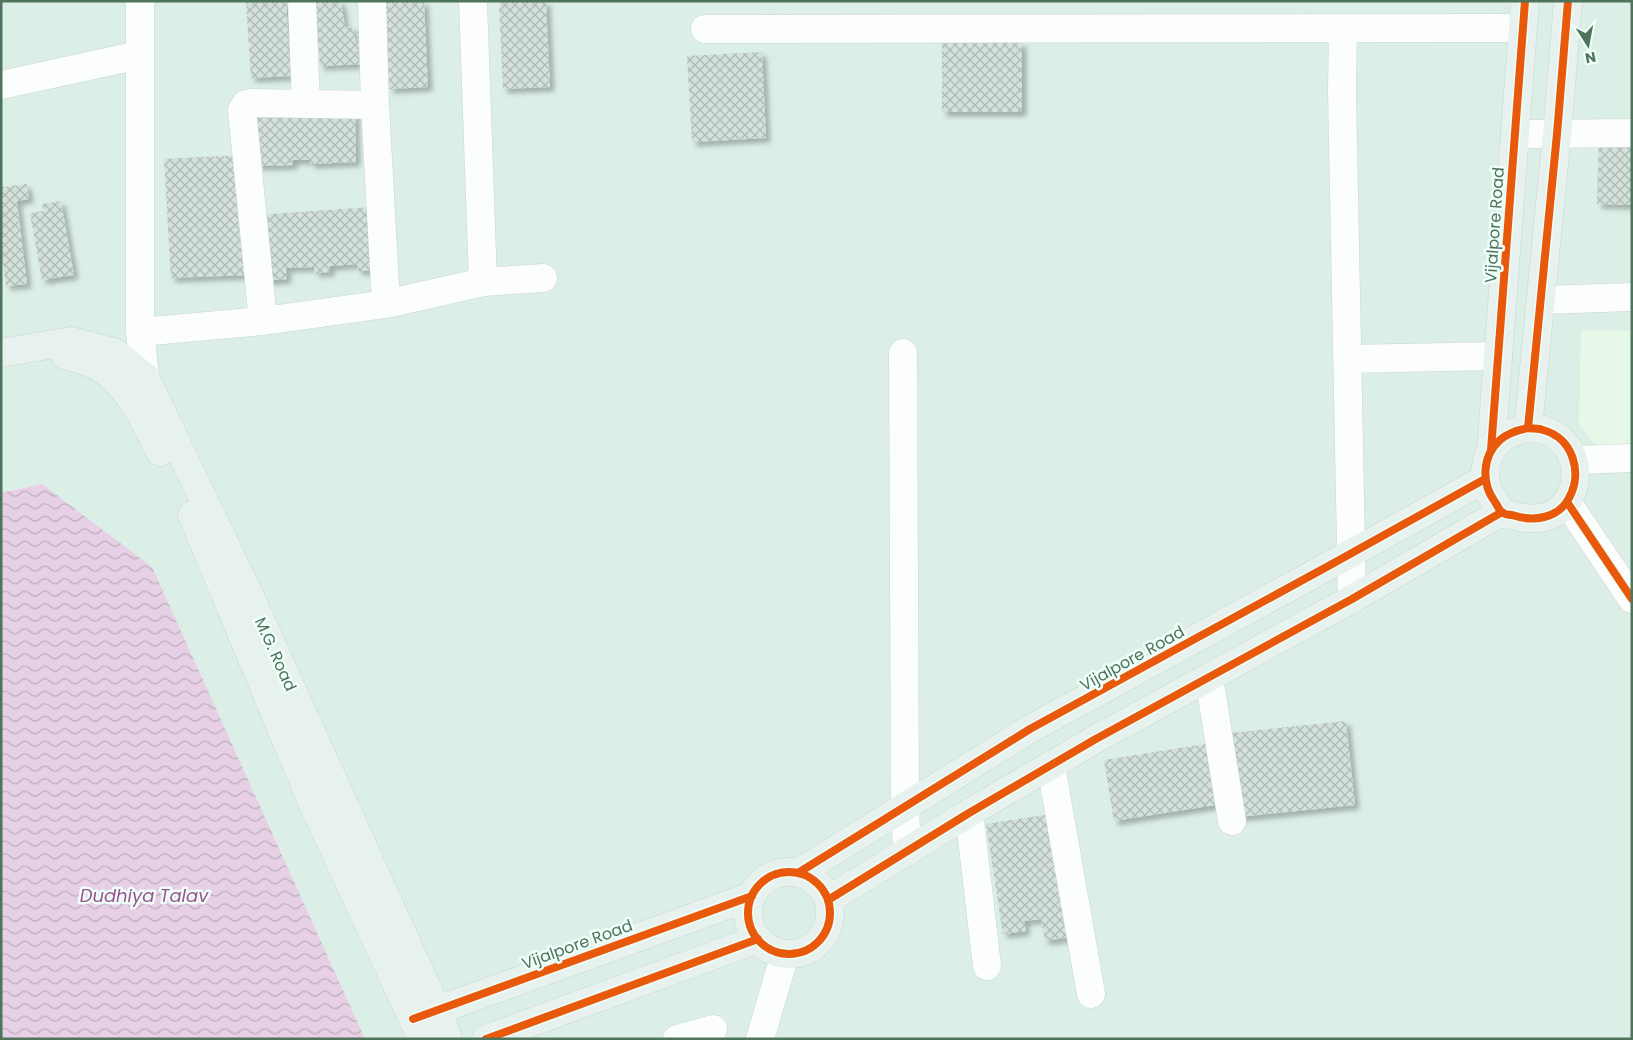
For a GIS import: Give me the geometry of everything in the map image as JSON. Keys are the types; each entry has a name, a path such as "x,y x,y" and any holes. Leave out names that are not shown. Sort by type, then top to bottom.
{"main road":[{"name":"Vijalpore Road","path":"1491,450 1525,1"},
{"path":"1528,428 1568,1"},
{"name":"M.G. Road","path":"1,353 70,341 114,352 145,377 251,599 424,1023 448,1039"},
{"path":"40,346 96,366 122,386 144,420 188,506 312,802 424,1023"},
{"path":"1528,428 1543,430 1557,436 1568,446 1577,474 1574,489 1567,502 1555,513 1540,518 1525,519 1502,512 1489,493 1485,479 1486,464 1491,450 1501,439 1514,431 1528,428"},
{"name":"Vijalpore Road","path":"424,1023 752,896 759,885 771,876 784,872 798,873 1030,729 1485,479"},
{"path":"828,900 969,813 1094,740 1352,599 1502,512"},
{"path":"752,896 748,910 749,924 754,935 762,944 785,954 799,953 811,948 828,927 830,913 828,900 822,887 812,878 798,873"},
{"path":"486,1039 758,939"}],"street":[{"path":"140,1 140,332 145,377"},
{"path":"302,1 306,104"},
{"path":"372,1 375,105 386,304"},
{"path":"473,1 483,282"},
{"path":"1342,28 1352,599"},
{"path":"705,29 1522,28"},
{"path":"1,85 139,55"},
{"path":"263,321 242,110 246,104 251,103 375,105"},
{"path":"1515,134 1632,133"},
{"path":"140,332 263,321 386,304 483,282 542,278"},
{"path":"1541,300 1632,297"},
{"path":"903,352 905,806 907,851"},
{"path":"1347,359 1498,356"},
{"path":"1574,460 1632,458"},
{"path":"1567,502 1632,599"},
{"path":"1604,558 1632,590"},
{"path":"1209,677 1232,821"},
{"path":"1051,766 1091,994"},
{"path":"969,813 988,966"},
{"path":"760,1039 785,954"},
{"path":"677,1039 713,1029"}],"shaded area":[{"path":"1,1 1632,1 1632,1039 1,1039"},
{"path":"1581,331 1632,331 1632,467 1615,467 1579,425"}],"water":[{"name":"Dudhiya Talav","path":"42,484 152,567 365,1039 1,1039 1,493"}],"building":[{"path":"246,1 286,1 291,76 251,78"},
{"path":"315,1 341,1 345,27 351,26 357,45 357,31 364,29 364,64 320,66"},
{"path":"385,1 424,1 428,87 389,89"},
{"path":"499,1 546,1 550,87 503,89"},
{"path":"1022,42 1022,112 942,112 942,43"},
{"path":"762,52 766,138 692,142 687,56"},
{"path":"355,112 356,162 311,164 310,160 293,160 293,165 257,166 256,114"},
{"path":"1599,134 1632,135 1632,205 1597,204"},
{"path":"241,155 247,275 171,278 164,159"},
{"path":"27,184 29,199 17,201 27,284 6,286 1,246 1,187"},
{"path":"61,201 74,275 42,280 30,213 43,211 42,204"},
{"path":"371,207 376,270 358,271 357,264 330,266 330,272 315,273 314,267 286,268 287,279 262,281 257,215"},
{"path":"1346,721 1355,805 1239,817 1230,733"},
{"path":"1212,743 1222,804 1114,821 1104,760"},
{"path":"1051,814 1071,937 1045,941 1041,919 1024,921 1026,931 1003,934 986,824"}],"cycle path":[{"path":"1491,450 1525,1"},
{"path":"1528,428 1568,1"},
{"path":"1528,428 1541,429 1562,440 1573,458 1575,468 1575,478 1569,498 1558,510 1544,517 1528,518 1501,512 1487,487 1485,470 1494,446 1506,435 1528,428"},
{"path":"798,873 1030,729 1485,479"},
{"path":"1567,502 1632,599"},
{"path":"828,900 969,813 1094,740 1352,599 1502,512"},
{"path":"789,872 805,875 818,884 827,897 830,913 827,929 818,942 805,951 789,954 773,951 760,942 751,929 748,913 751,897 760,884 773,875 789,872"},
{"path":"413,1019 752,896"},
{"path":"486,1039 758,939"}]}
